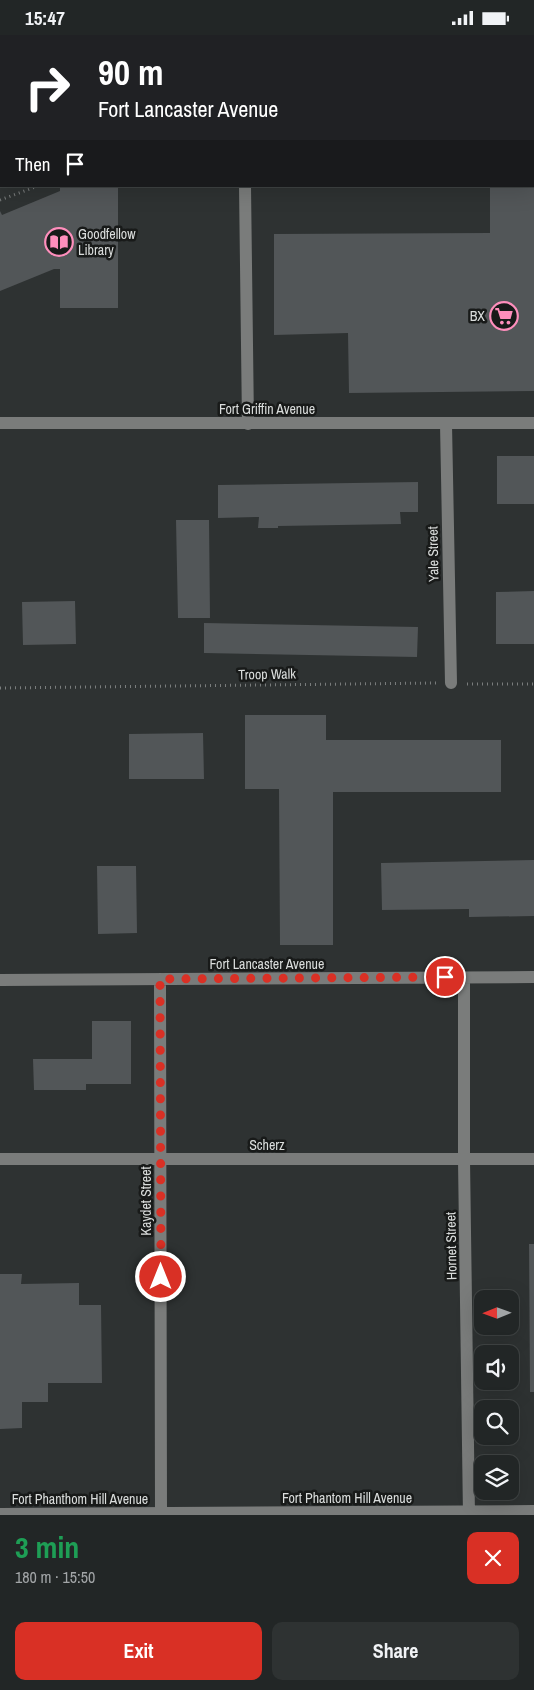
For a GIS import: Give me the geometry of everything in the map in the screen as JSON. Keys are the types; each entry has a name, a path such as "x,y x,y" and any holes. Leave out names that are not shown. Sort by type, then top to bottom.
{"street":[{"path":"245,187 248,424"},
{"name":"Fort Griffin Avenue","path":"0,423 534,423"},
{"name":"Yale Street","path":"446,424 451,683"},
{"name":"Hornet Street","path":"464,977 464,1160 469,1514"},
{"name":"Fort Lancaster Avenue","path":"0,980 534,977"},
{"name":"Kaydet Street","path":"160,979 161,1513"},
{"name":"Scherz","path":"0,1159 534,1159"},
{"name":"Fort Phantom Hill Avenue","path":"161,1513 469,1514 534,1511"},
{"name":"Fort Phanthom Hill Avenue","path":"0,1514 161,1513"}],"path":[{"path":"0,200 35,187"},
{"name":"Troop Walk","path":"0,688 451,683 534,684"}],"building":[{"name":"Goodfellow Library","path":"60,187 118,187 118,308 60,308 60,269 54,269 0,291 0,211 2,215 60,191"},
{"path":"490,187 534,187 534,391 349,393 348,333 274,335 274,234 490,233"},
{"path":"497,456 534,456 534,504 497,504"},
{"path":"418,482 418,512 400,512 401,524 258,528 259,517 218,518 218,485"},
{"path":"176,520 209,520 210,618 178,618"},
{"path":"534,591 534,644 496,644 496,592"},
{"path":"75,601 76,644 23,645 22,602"},
{"path":"204,623 418,627 417,657 204,653"},
{"path":"245,715 326,715 326,740 501,740 501,792 333,792 333,945 280,945 279,789 245,789"},
{"path":"203,733 204,779 129,779 129,734"},
{"path":"534,860 534,916 469,917 469,909 382,910 381,863"},
{"path":"97,866 136,866 137,933 98,934"},
{"path":"92,1021 131,1021 131,1084 86,1084 86,1090 34,1090 33,1059 92,1059"},
{"path":"529,1244 534,1244 534,1392 530,1392"},
{"path":"0,1274 22,1274 21,1284 79,1283 79,1305 101,1305 102,1383 48,1383 48,1402 22,1402 22,1428 0,1429"}],"place":[{"name":"Goodfellow Library","path":"59,242"},
{"name":"BX","path":"504,316"}],"route":[{"path":"161,1277 160,979 445,977"}]}
